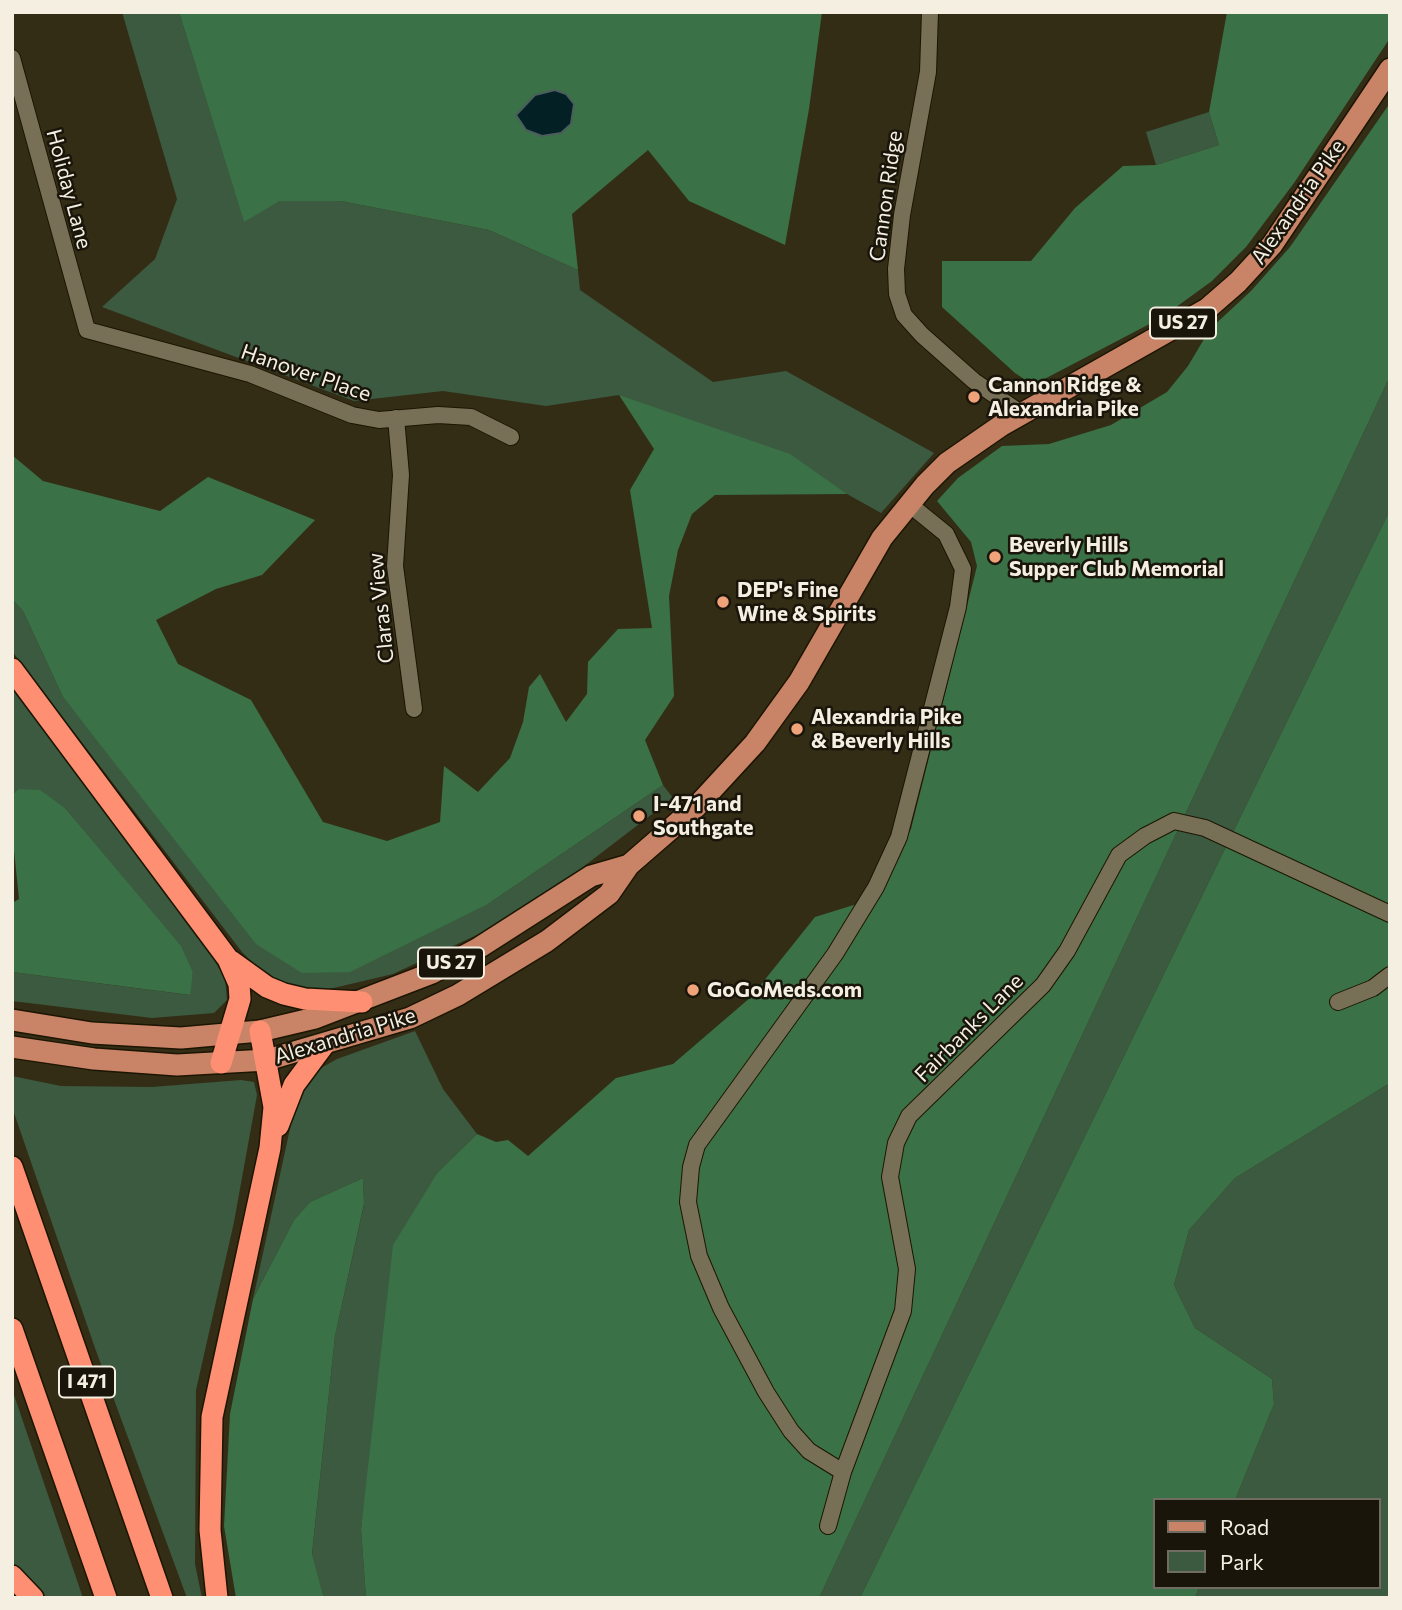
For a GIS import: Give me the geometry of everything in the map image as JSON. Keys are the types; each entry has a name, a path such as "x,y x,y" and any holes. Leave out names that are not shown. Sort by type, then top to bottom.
{"highway":[{"path":"12,669 228,959 240,984 240,999 221,1063"},
{"path":"228,959 259,982 284,994 304,999 362,1002"},
{"path":"217,1598 210,1530 212,1417 270,1148 274,1107 260,1031"},
{"path":"270,1148 294,1085 323,1046"},
{"name":"I 471","path":"12,1167 162,1598"},
{"name":"I 471","path":"12,1329 106,1598"},
{"path":"12,1576 33,1598"}],"main road":[{"name":"Alexandria Pike","path":"12,1047 105,1060 177,1065 267,1060 323,1046 410,1018 500,971 547,941 609,894 629,865 697,806 775,718 882,538 947,463 1022,414 1207,309 1238,282 1272,245 1390,69"},
{"name":"Alexandria Pike","path":"12,1020 52,1028 181,1038 260,1031 315,1018 432,973 477,949 591,876 629,865"}],"street":[{"name":"Cannon Ridge","path":"930,12 928,72 902,215 895,269 897,293 904,315 922,335 974,381 1022,414"},
{"name":"Holiday Lane","path":"12,58 87,330"},
{"name":"Hanover Place","path":"87,330 250,374 352,415 379,420 439,415 471,417 510,437"},
{"name":"Claras View","path":"396,418 401,475 395,566 414,709"},
{"path":"843,1472 809,1451 791,1431 766,1392 721,1308 703,1266 688,1202 691,1167 697,1145 835,954 876,887 899,837 958,607 963,569 946,534 909,504"},
{"name":"Fairbanks Lane","path":"828,1526 843,1472 903,1311 907,1269 890,1177 895,1143 909,1116 1043,985 1067,951 1119,855 1145,836 1174,821 1205,828 1390,914"},
{"path":"1338,1002 1373,988 1390,975"}],"green space":[{"path":"122,12 179,12 244,221 280,201 341,201 489,230 578,270 580,290 713,382 786,371 934,453 881,513 847,494 619,395 546,406 443,391 354,401 102,307 155,259 177,199"},
{"path":"179,12 822,12 809,109 785,245 689,201 648,150 572,214 578,270 489,230 341,201 280,201 244,222"},
{"path":"1227,12 1390,12 1390,38 1294,183 1246,247 1212,281 1161,318 1033,385 1015,373 942,307 942,261 1031,261 1075,208 1123,166 1156,165 1219,145 1209,112"},
{"path":"1390,103 1390,376 819,1598 366,1598 361,1529 393,1245 438,1172 477,1134 496,1142 508,1140 528,1156 616,1078 673,1064 751,997 815,917 857,904 872,903 911,829 977,566 971,542 937,501 958,478 1002,446 1049,444 1111,425 1167,392 1188,366 1210,329 1251,291 1290,247"},
{"path":"1209,112 1219,145 1156,165 1146,132"},
{"path":"1390,376 1390,510 860,1598 819,1598"},
{"path":"619,395 790,454 847,494 715,495 692,514 678,550 669,596 674,696 645,740 663,785 488,904 350,972 302,973 256,944 63,697 23,611 12,599 12,455 43,481 160,511 208,477 315,520 262,575 216,589 156,620 178,664 251,700 323,822 387,841 440,822 444,766 478,792 510,758 523,722 529,687 540,674 566,722 587,694 588,662 618,629 652,628 630,490 654,449"},
{"path":"1390,510 1390,1083 1235,1178 1189,1230 1174,1285 1195,1328 1272,1379 1274,1404 1236,1498 1154,1498 1154,1589 1198,1589 1195,1598 860,1598"},
{"path":"12,599 23,611 63,697 102,745 488,904 663,785 673,798 566,880 481,933 393,974 325,990 297,988 266,976 242,952 12,651"},
{"path":"12,684 193,925 225,978 227,1000 214,1013 152,1018 12,1001 12,972 189,995 193,972 180,946 66,809 18,789 12,795"},
{"path":"18,789 40,790 66,809 181,946 193,972 190,995 12,972 12,903 19,899 12,831 12,795"},
{"path":"415,1031 443,1089 477,1134 438,1172 373,1439 361,1529 366,1598 324,1598 312,1555 335,1336 364,1205 363,1178 310,1202 294,1220 253,1299 296,1101 314,1072 337,1059"},
{"path":"12,1076 61,1086 152,1087 241,1080 254,1082 257,1095 234,1222 196,1390 195,1564 202,1598 187,1598 95,1348 12,1107"},
{"path":"1390,1083 1390,1598 1195,1598 1198,1589 1381,1589 1381,1498 1236,1498 1274,1404 1272,1379 1195,1328 1174,1285 1189,1230 1235,1178"},
{"path":"363,1178 364,1204 335,1336 312,1554 324,1598 236,1598 224,1526 230,1414 253,1299 294,1220 310,1202"},
{"path":"12,1389 83,1598 46,1598 12,1564"}],"water":[{"path":"555,90 566,94 574,104 571,124 561,133 542,136 526,130 516,115 535,95"}],"place":[{"name":"Cannon Ridge & Alexandria Pike","path":"974,397"},
{"name":"Beverly Hills Supper Club Memorial","path":"995,557"},
{"name":"DEP's Fine Wine & Spirits","path":"723,602"},
{"name":"Alexandria Pike & Beverly Hills","path":"797,729"},
{"name":"I-471 and Southgate","path":"639,816"},
{"name":"GoGoMeds.com","path":"693,990"}]}
